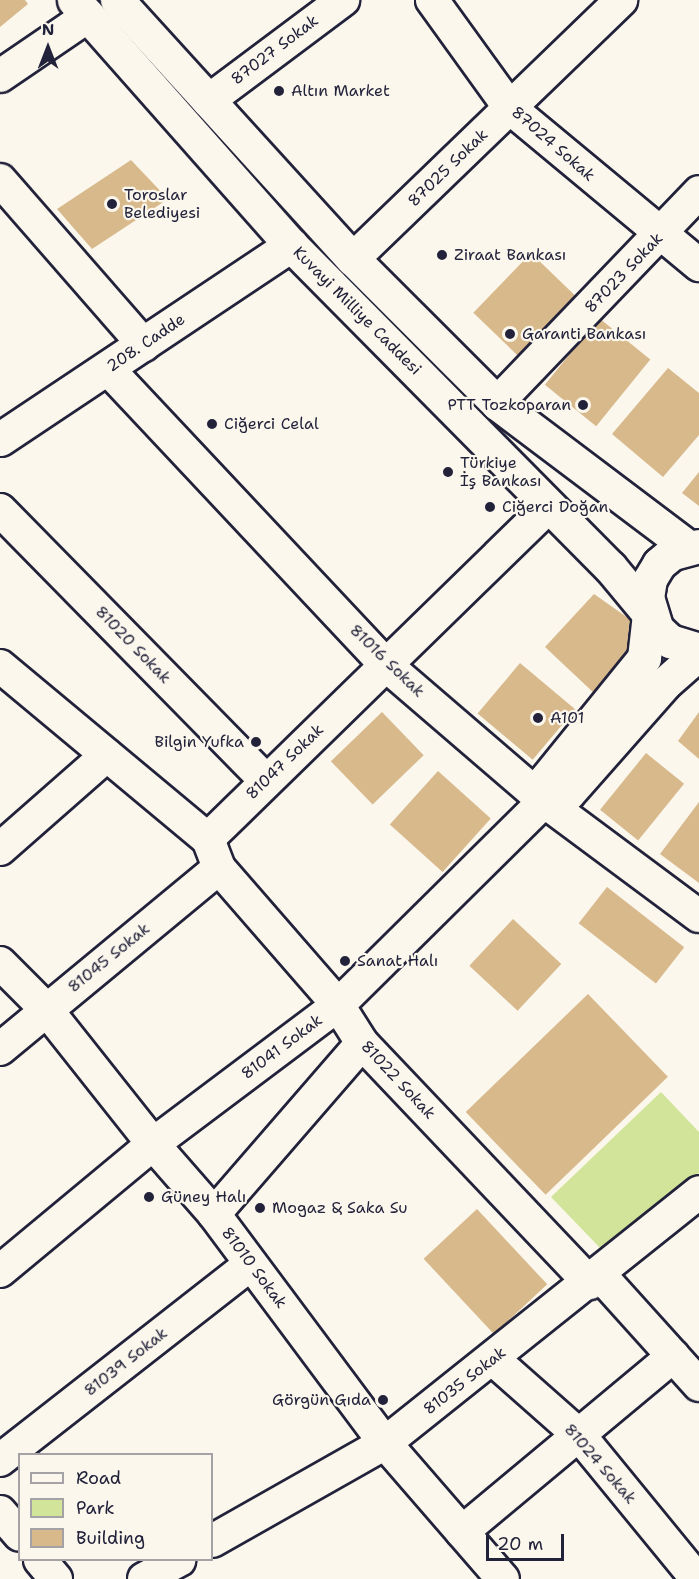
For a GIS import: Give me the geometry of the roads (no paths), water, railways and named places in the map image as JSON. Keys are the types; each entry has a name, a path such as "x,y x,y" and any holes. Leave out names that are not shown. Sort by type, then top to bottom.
{"main road":[{"name":"Kuvayi Milliye Caddesi","path":"117,0 353,259 497,403 695,544"},
{"name":"Kuvayi Milliye Caddesi","path":"81,8 291,246 610,567 649,614 657,629 670,641 699,652"},
{"name":"208. Cadde","path":"0,439 291,246"},
{"path":"695,544 659,564 650,579 644,658 546,779 544,801 568,793 664,684 699,652"}],"street":[{"name":"87027 Sokak","path":"208,101 343,0"},
{"name":"87024 Sokak","path":"432,0 510,108 660,236 699,265"},
{"name":"87025 Sokak","path":"353,259 621,0"},
{"path":"0,76 81,8"},
{"path":"0,180 144,345"},
{"name":"87023 Sokak","path":"497,403 660,236 699,192"},
{"name":"81016 Sokak","path":"108,369 386,665 544,801 699,916"},
{"name":"81047 Sokak","path":"208,839 265,780 549,506"},
{"name":"81020 Sokak","path":"0,510 265,780"},
{"path":"0,666 208,839 219,868"},
{"path":"0,849 107,755"},
{"name":"81041 Sokak","path":"0,1271 153,1144 338,1005 544,801"},
{"name":"81022 Sokak","path":"219,868 338,1005 362,1043 699,1384"},
{"name":"81045 Sokak","path":"0,1049 219,868"},
{"name":"81010 Sokak","path":"0,963 46,1009 153,1144 214,1214 385,1443 462,1532 497,1577"},
{"path":"214,1214 362,1043"},
{"name":"81035 Sokak","path":"213,1540 385,1443 595,1279 699,1192"},
{"name":"81039 Sokak","path":"0,1460 251,1264"},
{"path":"462,1532 673,1356"},
{"name":"81024 Sokak","path":"493,1359 579,1435 696,1579"},
{"path":"0,1512 18,1533"},
{"path":"41,1561 56,1579"},
{"path":"144,1579 177,1561"}],"place":[{"name":"Altın Market","path":"279,91"},
{"name":"Toroslar Belediyesi","path":"112,204"},
{"name":"Ziraat Bankası","path":"442,255"},
{"name":"Garanti Bankası","path":"510,334"},
{"name":"PTT Tozkoparan","path":"583,405"},
{"name":"Ciğerci Celal","path":"212,424"},
{"name":"Türkiye İş Bankası","path":"448,472"},
{"name":"Ciğerci Doğan","path":"490,507"},
{"name":"A101","path":"538,718"},
{"name":"Bilgin Yufka","path":"256,742"},
{"name":"Sanat Halı","path":"345,961"},
{"name":"Güney Halı","path":"149,1197"},
{"name":"Mogaz & Saka Su","path":"260,1208"},
{"name":"Görgün Gıda","path":"383,1400"}]}
